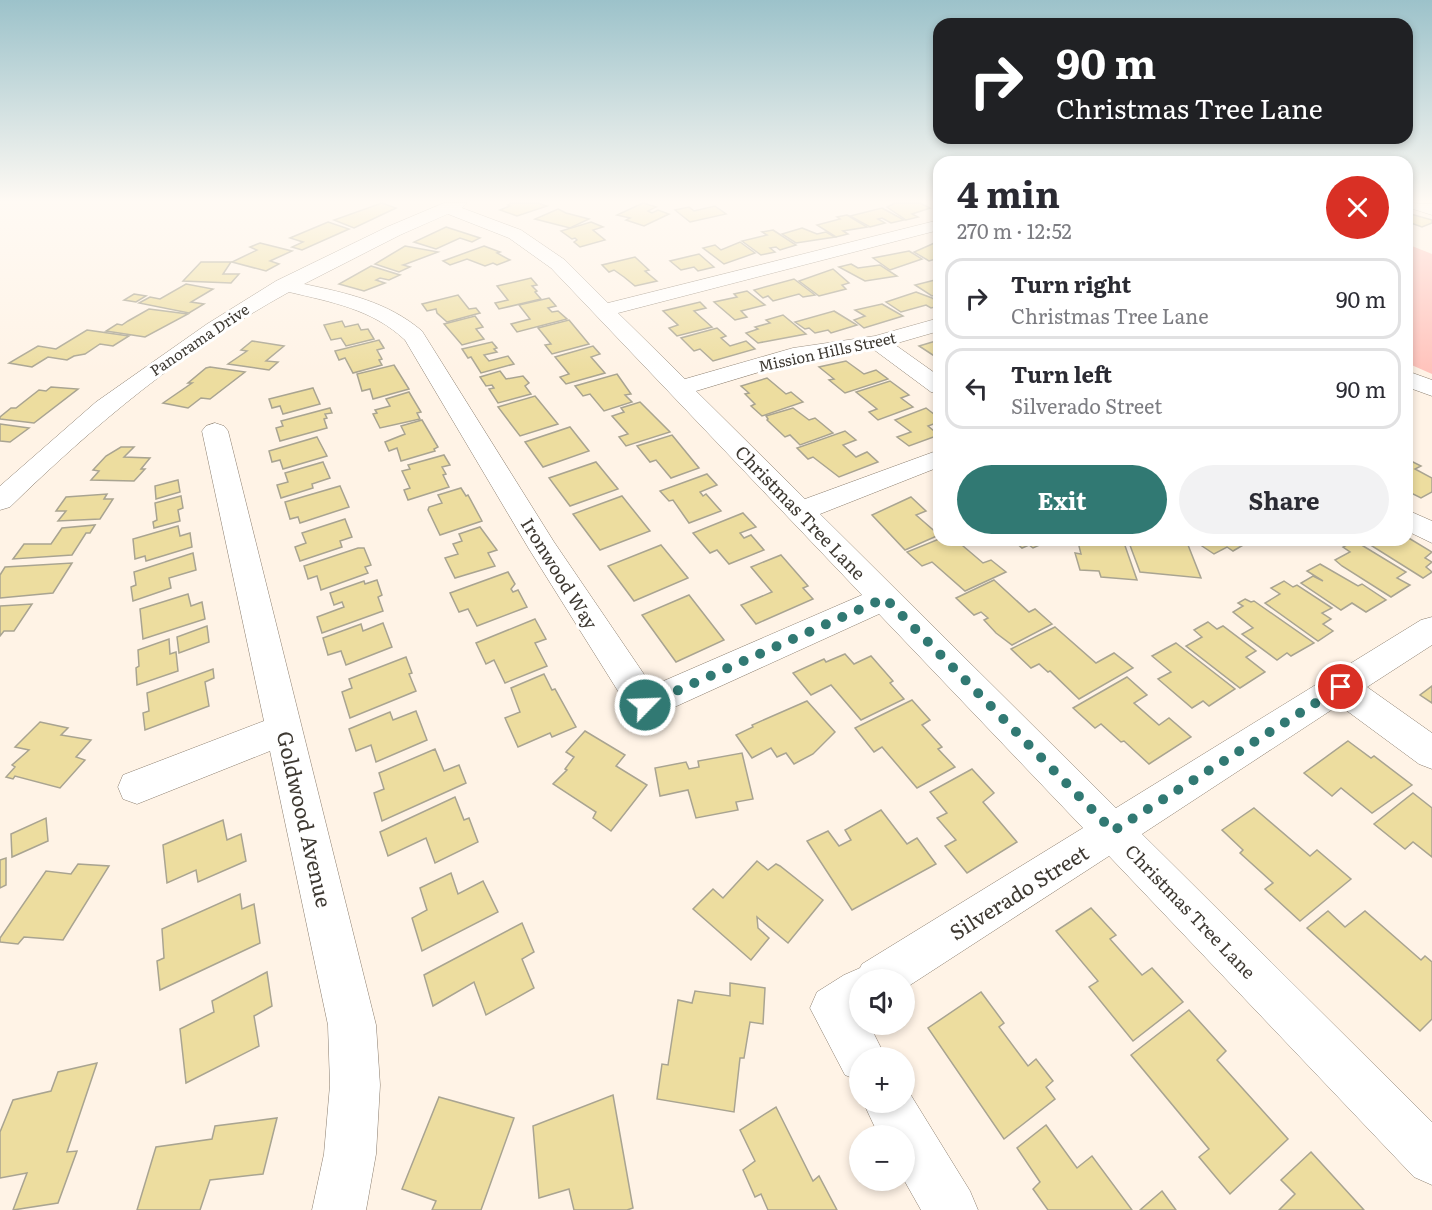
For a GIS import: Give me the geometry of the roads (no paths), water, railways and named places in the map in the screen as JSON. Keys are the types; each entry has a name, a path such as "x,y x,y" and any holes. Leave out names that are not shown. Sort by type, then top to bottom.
{"street":[{"name":"Panorama Drive","path":"0,501 10,482 140,379 218,324 283,285 334,259"},
{"name":"Christmas Tree Lane","path":"552,259 801,511 1432,1159"},
{"path":"604,310 803,259"},
{"name":"Ironwood Way","path":"283,285 381,311 400,322 414,336 544,549 645,705 885,598"},
{"name":"Mission Hills Street","path":"680,388 793,355 878,342 933,326"},
{"path":"878,342 933,383"},
{"path":"1413,381 1432,389"},
{"name":"Goldwood Avenue","path":"215,432 352,1025 355,1085 350,1154 339,1210"},
{"path":"801,511 933,460"},
{"path":"1413,522 1432,533"},
{"name":"Silverado Street","path":"895,969 1432,629"},
{"path":"1341,687 1432,753"},
{"path":"137,787 285,729"},
{"path":"846,1000 859,1047"},
{"path":"894,1113 951,1210"}]}
